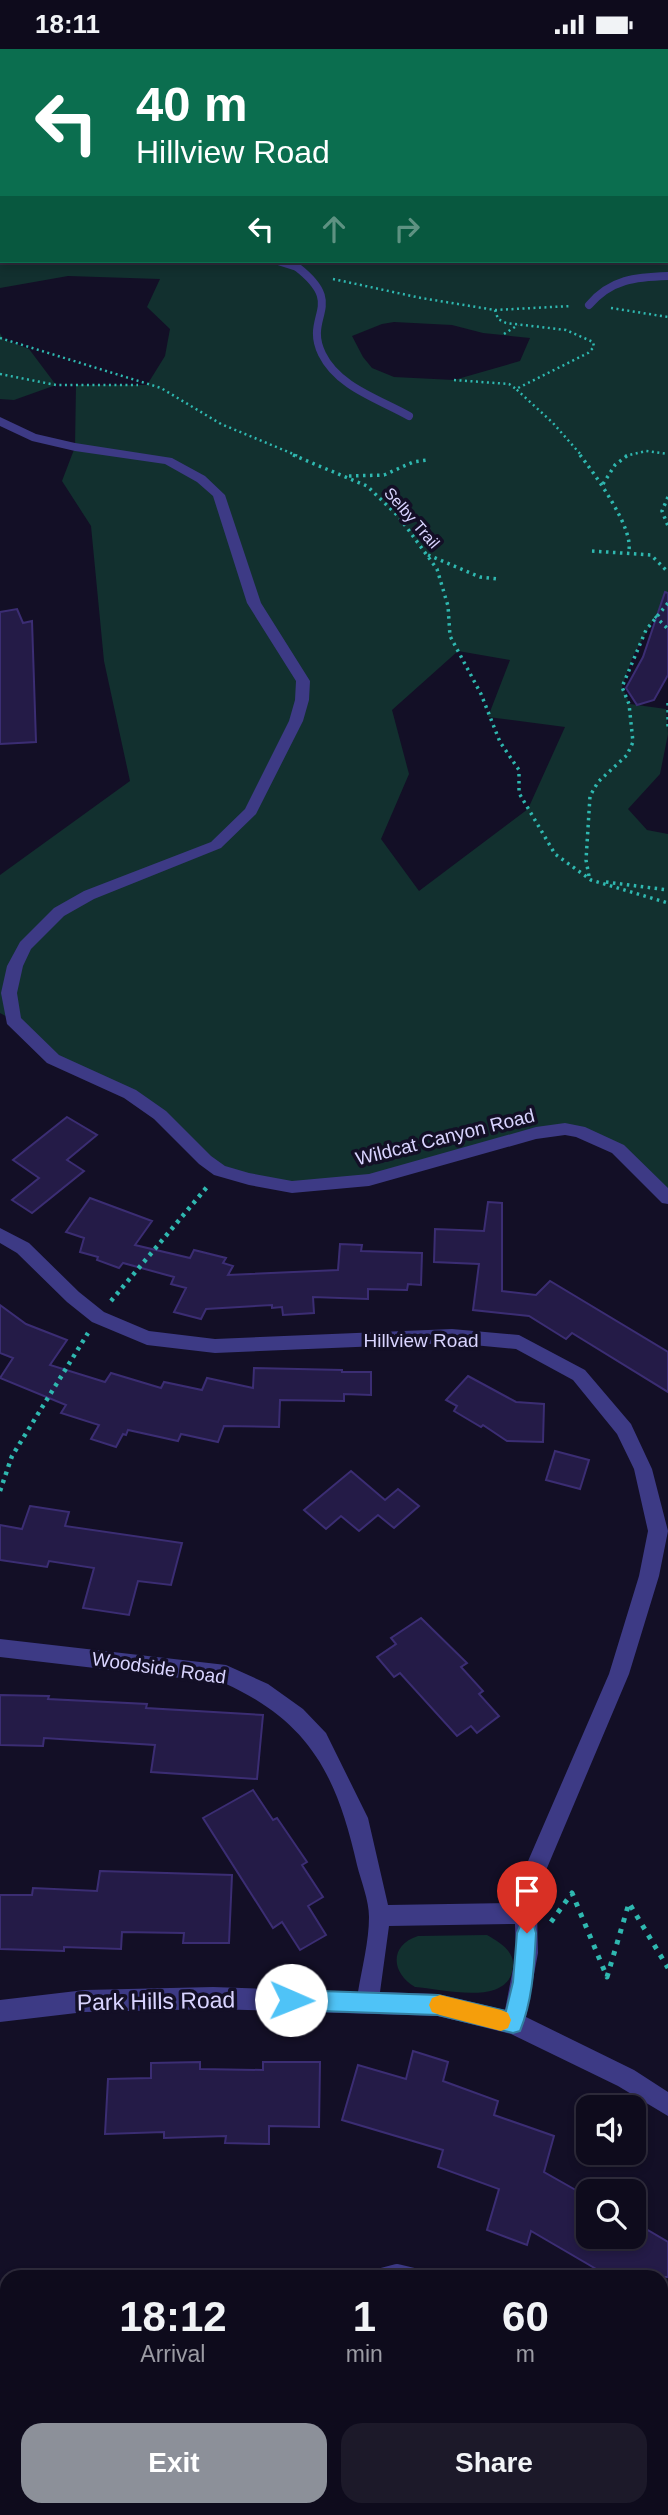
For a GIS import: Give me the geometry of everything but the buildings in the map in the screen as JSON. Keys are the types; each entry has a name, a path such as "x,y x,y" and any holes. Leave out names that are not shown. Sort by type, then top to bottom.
{"street":[{"name":"Wildcat Canyon Road","path":"0,421 43,439 168,461 201,479 219,495 254,603 303,681 296,721 251,811 216,845 89,895 59,912 24,946 15,966 9,993 13,1020 53,1059 130,1094 160,1115 205,1160 220,1171 292,1187 369,1180 536,1133 565,1129 579,1131 618,1149 668,1198"},
{"name":"Hillview Road","path":"0,1234 23,1248 73,1297 98,1317 147,1338 215,1346 452,1336 519,1342 579,1375 624,1429 643,1469 658,1531 649,1576 619,1674 536,1868 526,1913 527,1953 513,2023"},
{"name":"Woodside Road","path":"0,1648 226,1674 261,1690 296,1716 319,1740 357,1818 380,1916 368,2002"},
{"path":"380,1916 526,1913"},
{"name":"Park Hills Road","path":"0,2011 111,2001 214,1998 438,2005 513,2023 626,2078 668,2105"}],"lane":[{"path":"284,263 297,267"},
{"path":"292,263 312,276 323,289 325,301 316,331 330,367 358,390 409,416"},
{"path":"589,305 600,289 613,282 637,277 668,276"}],"path":[{"path":"312,276 354,281 421,298 495,310 498,319 581,335 593,342 594,347 589,353 516,389"},
{"path":"504,334 519,325"},
{"name":"Selby Trail","path":"0,338 167,391 221,424 367,486 399,517 437,569 448,606 450,636 481,694 500,742 519,770 519,793 535,825 555,853 592,880 668,903"},
{"path":"0,374 56,385 147,385"},
{"path":"454,380 509,384 557,425 603,485 629,537 631,546 628,553"},
{"path":"603,485 611,467 627,454 649,451 668,454"},
{"path":"348,476 384,475 413,462 427,460"},
{"path":"668,497 662,508 662,516 668,526"},
{"path":"592,551 651,555 668,572"},
{"path":"428,555 443,557 482,577 498,579"},
{"path":"668,603 655,616 633,656 622,687 629,704 633,742 627,755 598,782 590,796 586,860 587,872 592,880 668,890"},
{"path":"655,616 668,629"},
{"path":"668,703 668,727"},
{"path":"527,1953 572,1893 607,1977 629,1903 668,1968"}],"green space":[{"path":"0,263 668,263 668,629 655,617 633,656 622,687 630,704 666,709 668,734 660,774 628,809 647,830 668,834 668,1198 633,1163 565,1129 369,1180 292,1187 220,1171 160,1115 53,1059 13,1020 0,1013 0,875 130,781 104,661 91,526 62,481 75,447 76,385 147,385 165,356 170,329 147,307 160,279 68,276 0,288","holes":["394,322 452,325 483,333 530,338 520,361 454,380 394,377 372,368 352,336","458,651 510,660 488,717 565,727 528,809 419,891 381,839 409,774 392,710"]},
{"path":"0,333 3,339 29,349 56,385 14,400 0,399"},
{"path":"487,1935 505,1948 513,1961 509,1979 500,1987 473,1993 415,1987 401,1974 398,1967 398,1952 409,1940 418,1936"}],"slow traffic":[{"path":"440,2005 501,2020"}],"route":[{"path":"291,2000 438,2005 513,2023 523,1982 527,1933"}]}
